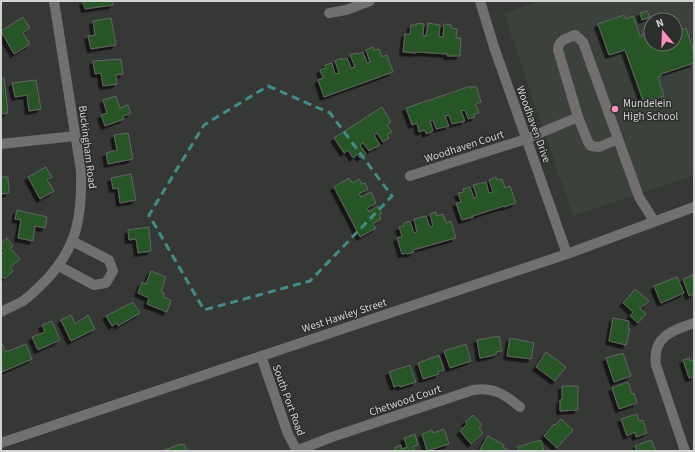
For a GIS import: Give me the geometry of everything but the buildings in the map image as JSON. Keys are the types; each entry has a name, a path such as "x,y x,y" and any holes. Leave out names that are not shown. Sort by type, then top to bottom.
{"street":[{"name":"Buckingham Road","path":"1,312 24,301 40,287 59,266 72,241 79,220 82,198 81,171 54,1"},
{"path":"329,13 346,10 370,1"},
{"name":"Woodhaven Drive","path":"480,1 494,47 568,254"},
{"path":"618,139 599,147 591,146 578,117 558,50 558,45 561,41 575,35 583,42 639,197 654,221"},
{"name":"Woodhaven Court","path":"410,176 526,139 578,117"},
{"path":"1,144 75,136"},
{"name":"West Hawley Street","path":"1,443 568,254 694,207"},
{"path":"59,266 94,285 106,283 113,271 109,260 72,241"},
{"path":"685,451 655,358 657,348 664,336 679,328 694,323"},
{"name":"South Port Road","path":"261,356 288,434 297,451"},
{"name":"Chetwood Court","path":"297,451 332,437 483,388 497,391 520,407"}],"highlighted area":[{"path":"268,86 330,113 392,196 310,281 204,310 149,215 204,125"}],"shaded area":[{"name":"Mundelein High School","path":"539,1 694,1 694,175 573,216 504,14"}],"place":[{"name":"Mundelein High School","path":"615,109"}]}
